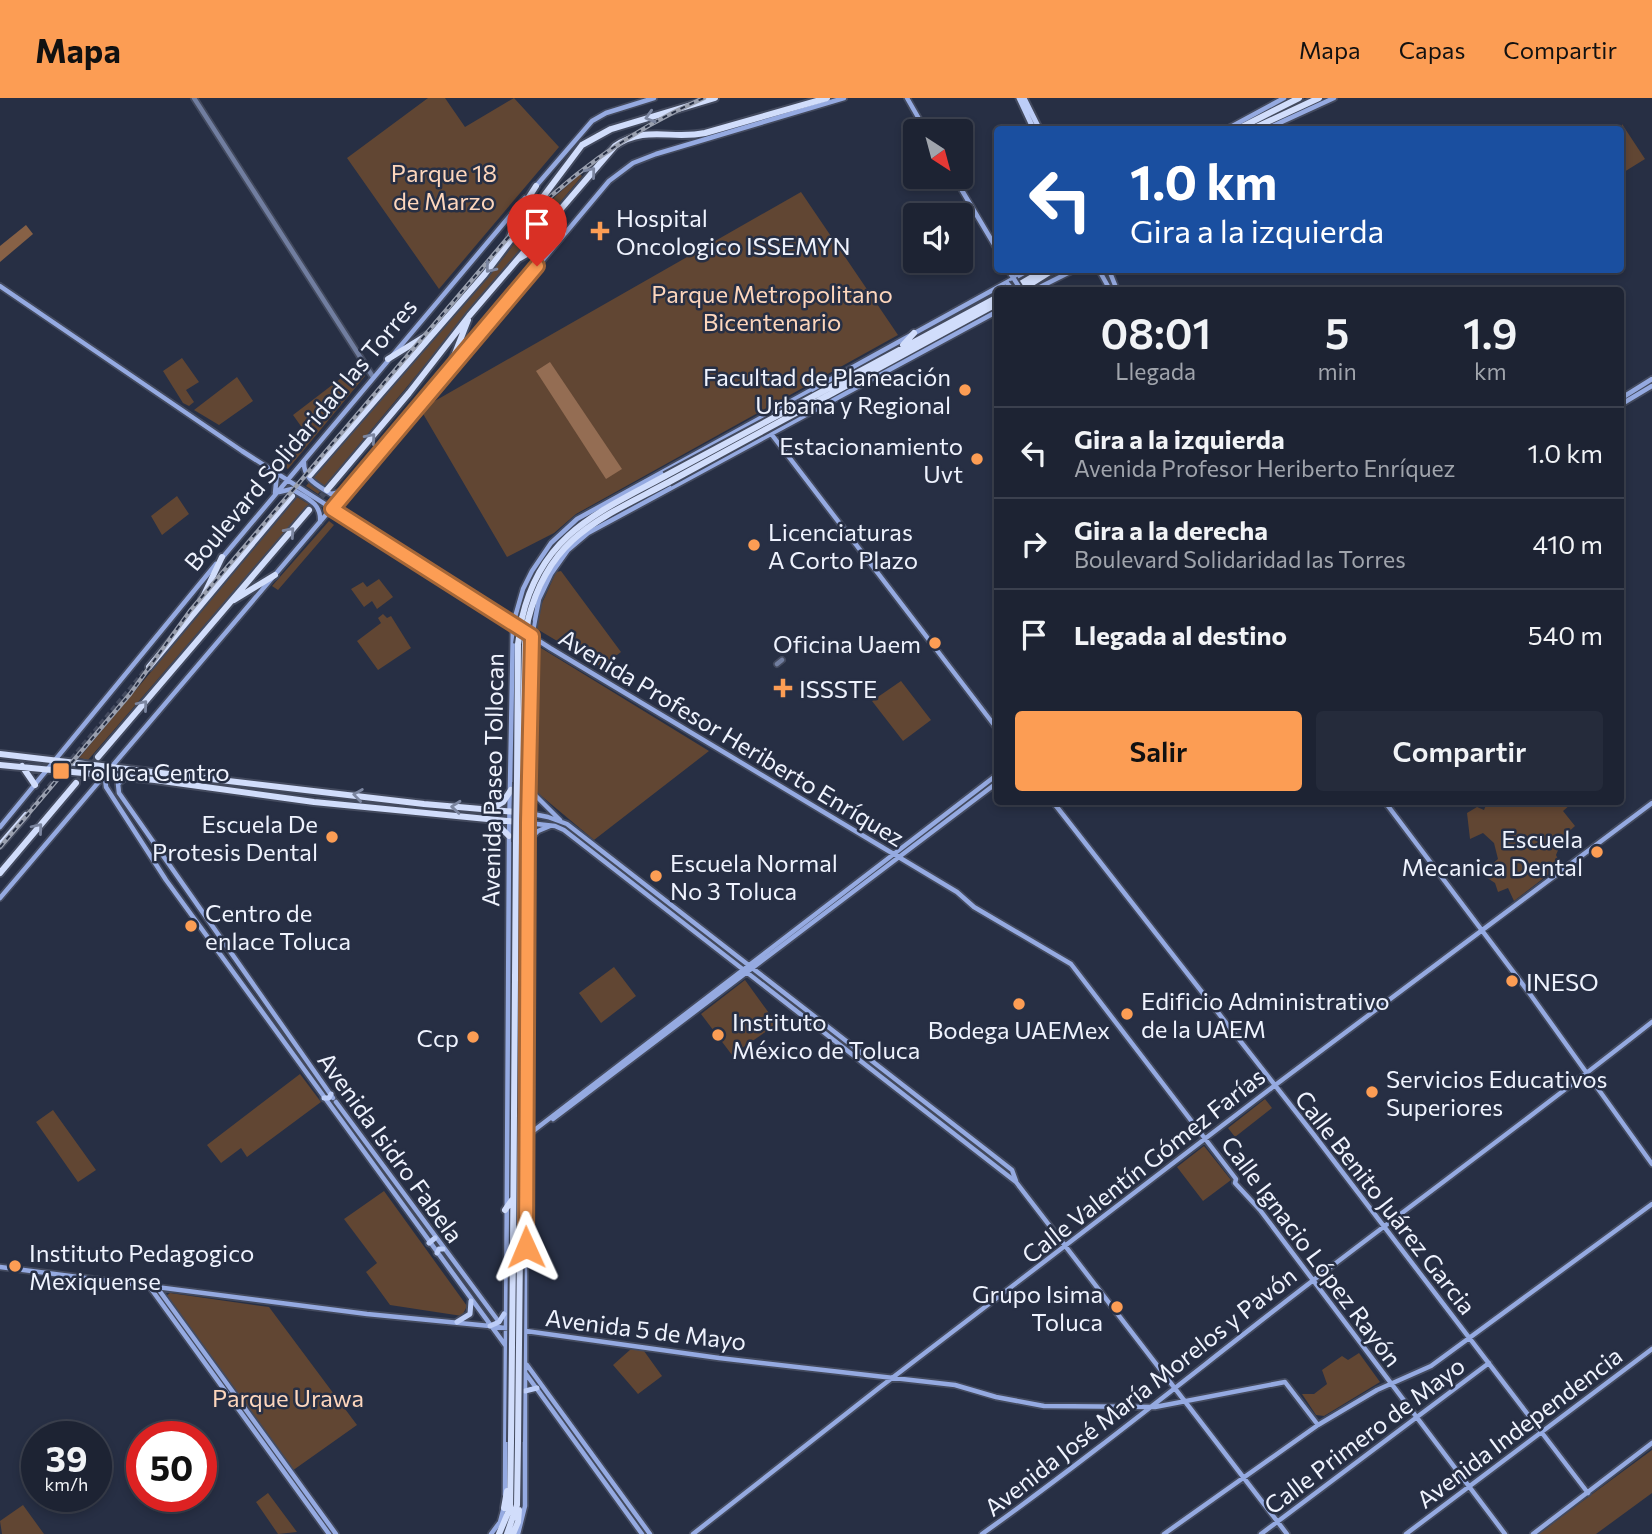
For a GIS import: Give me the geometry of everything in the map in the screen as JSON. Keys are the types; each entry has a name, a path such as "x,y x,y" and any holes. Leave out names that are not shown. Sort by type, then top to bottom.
{"highway":[{"name":"Boulevard Solidaridad las Torres","path":"310,475 485,274 586,142 611,129 715,98"},
{"path":"327,489 385,423 469,316 604,156 627,138 641,134 698,135 827,98"},
{"path":"1244,126 1300,98"},
{"path":"1259,126 1319,98"},
{"path":"508,243 518,214 536,186"},
{"path":"515,261 563,233"},
{"name":"Avenida Paseo Tollocan","path":"1012,287 1038,273"},
{"path":"1026,287 1049,273"},
{"name":"Avenida Paseo Tollocan","path":"516,1249 521,1191 511,997 522,784 522,644 525,619 537,573 563,538 582,522 667,479 900,349 994,300"},
{"name":"Avenida Paseo Tollocan","path":"816,398 994,305"},
{"path":"447,374 469,316"},
{"path":"388,359 432,332"},
{"path":"900,349 914,333"},
{"path":"889,362 901,361"},
{"name":"Avenida Paseo Tollocan","path":"525,619 555,558 577,534 667,479"},
{"name":"Boulevard Solidaridad las Torres","path":"149,667 292,496"},
{"path":"98,757 309,510"},
{"path":"603,524 612,512"},
{"path":"563,538 567,526 582,522"},
{"path":"191,617 222,557"},
{"path":"225,608 275,575"},
{"path":"0,754 528,813"},
{"path":"0,765 49,768 276,798 528,823"},
{"path":"22,766 35,785"},
{"path":"0,873 76,783"},
{"path":"488,810 503,802 511,793"},
{"path":"0,845 26,815"},
{"path":"489,819 519,841"},
{"name":"Avenida Paseo Tollocan","path":"514,1531 517,1505 514,1442 516,1249 513,1198 522,1011 519,841"},
{"path":"522,1011 528,999"},
{"path":"520,1082 528,1101"},
{"path":"506,1142 517,1153 527,1138"},
{"path":"521,1191 525,1179"},
{"path":"505,1210 513,1198"},
{"name":"Avenida Paseo Tollocan","path":"514,1442 510,1508 514,1531"},
{"path":"504,1508 511,1475"},
{"name":"Avenida Paseo Tollocan","path":"499,1534 514,1531"},
{"name":"Avenida Paseo Tollocan","path":"507,1534 514,1531"}],"main road":[{"name":"Boulevard Solidaridad las Torres","path":"0,827 388,359 592,121 606,113 654,98"},
{"path":"0,898 609,181 633,163 706,137 844,98"},
{"path":"907,98 919,119"},
{"path":"1019,98 1035,126"},
{"path":"1024,98 1036,126"},
{"path":"1232,126 1284,98"},
{"path":"1273,126 1334,98"},
{"path":"961,189 994,244"},
{"path":"1010,273 1019,287"},
{"name":"Avenida Paseo Tollocan","path":"1010,287 1014,279 1024,273"},
{"path":"1040,287 1068,273"},
{"name":"Avenida Profesor Heriberto Enríquez","path":"0,285 277,474 513,624 957,892"},
{"name":"Avenida Paseo Tollocan","path":"514,1531 525,1506 527,1310 525,1179 528,999 519,841 509,821 513,624 520,597 532,571 567,526 774,408 914,333 994,296"},
{"name":"Avenida Paseo Tollocan","path":"522,784 532,636 539,599 551,574 573,545 603,524 994,313"},
{"path":"1624,396 1652,379"},
{"path":"1624,403 1652,386"},
{"path":"774,408 773,418 784,425"},
{"path":"759,417 994,725"},
{"path":"304,460 304,472 312,482 331,494 347,490"},
{"path":"277,474 275,494 290,489 304,497 319,508 320,522"},
{"name":"Avenida Isidro Fabela","path":"105,777 106,787 166,880 642,1534"},
{"path":"748,970 994,777"},
{"name":"Avenida Isidro Fabela","path":"126,778 117,784 119,793 333,1098 505,1329 526,1363 650,1534"},
{"path":"522,784 560,820 1016,1182 1287,1534"},
{"path":"527,1138 994,785"},
{"path":"511,793 519,801 531,793"},
{"name":"Avenida Paseo Tollocan","path":"519,841 528,823 531,793"},
{"name":"Calle Valentín Gómez Farías","path":"693,1534 1274,1086 1652,803"},
{"name":"Calle Benito Juárez Garcia","path":"1055,805 1588,1493"},
{"path":"1387,805 1483,931 1652,1164"},
{"path":"528,813 560,820"},
{"path":"528,823 552,825 564,830 989,1152 1012,1170 1016,1182"},
{"path":"519,841 552,825"},
{"name":"Calle Ignacio López Rayón","path":"957,892 974,906 1071,964 1236,1179 1235,1183 1260,1210 1505,1534"},
{"name":"Avenida Paseo Tollocan","path":"491,1534 500,1522 504,1508 505,1210 511,997"},
{"name":"Avenida José María Morelos y Pavón","path":"982,1534 1039,1494 1313,1280 1587,1076 1652,1022"},
{"path":"324,1098 333,1098"},
{"path":"984,1158 989,1152"},
{"path":"1164,1534 1318,1425 1391,1384 1427,1369 1652,1204"},
{"path":"429,1243 435,1238"},
{"path":"437,1253 438,1249 443,1249"},
{"name":"Avenida 5 de Mayo","path":"0,1267 490,1326 597,1343 956,1385 996,1397 1044,1406 1149,1408 1285,1382 1318,1425"},
{"path":"149,1286 337,1534"},
{"path":"156,1286 329,1534"},
{"path":"165,1299 177,1289"},
{"path":"457,1322 470,1314 471,1301"},
{"path":"490,1326 499,1322 504,1312 514,1317 522,1316 527,1310"},
{"name":"Avenida Independencia","path":"1406,1534 1652,1349"},
{"name":"Calle Primero de Mayo","path":"1261,1534 1489,1363"},
{"path":"505,1384 515,1378 525,1388 537,1388"},
{"path":"1533,1534 1652,1443"}],"street":[{"path":"194,98 373,377"}],"green space":[{"name":"Parque 18 de Marzo","path":"428,98 445,98 465,127 514,98 559,147 439,289 347,158"},
{"path":"1624,127 1645,159 1624,172"},
{"path":"580,174 582,176 318,494 306,486 504,257 537,213"},
{"name":"Parque Metropolitano Bicentenario","path":"801,192 898,335 576,514 554,533 507,557 422,412 426,406"},
{"path":"182,358 199,382 186,390 194,402 189,406 183,403 163,371"},
{"path":"357,366 365,376 288,469 283,466 308,436 293,415"},
{"path":"237,377 253,401 219,425 194,410"},
{"path":"177,496 189,514 162,535 151,516"},
{"path":"297,497 309,504 88,760 79,758"},
{"path":"329,521 334,525 278,590 272,586"},
{"path":"561,571 621,652 601,667 537,629 538,612 556,572"},
{"path":"379,579 393,597 377,609 372,601 364,607 351,589 363,582 367,587"},
{"path":"383,614 387,618 391,616 411,648 378,670 357,641 381,623 378,618"},
{"path":"541,648 709,751 594,840 533,789 535,651"},
{"path":"901,681 931,720 903,741 872,701"},
{"path":"1486,805 1570,805 1563,811 1575,826 1564,836 1556,855 1561,865 1514,901 1508,888 1498,892 1495,883 1486,877 1493,871 1491,865 1498,859 1494,843 1483,833 1470,839 1467,813 1477,807 1484,810"},
{"path":"614,967 636,996 601,1023 579,993"},
{"path":"745,980 777,1024 732,1055 701,1014"},
{"path":"300,1074 321,1102 247,1157 241,1148 221,1163 207,1145"},
{"path":"1265,1099 1272,1108 1235,1137 1228,1128"},
{"path":"53,1110 96,1170 78,1182 36,1122"},
{"path":"1204,1146 1231,1180 1203,1201 1177,1167"},
{"path":"384,1191 467,1306 462,1316 390,1305 366,1272 377,1263 344,1219"},
{"name":"Parque Urawa","path":"170,1293 269,1307 357,1425 292,1471 166,1296"},
{"path":"631,1349 644,1351 662,1376 638,1394 613,1365"},
{"path":"1359,1353 1380,1382 1324,1416 1316,1415 1302,1394 1314,1394 1327,1384 1322,1370 1342,1356 1348,1360"},
{"path":"1652,1450 1652,1493 1596,1534 1538,1534"},
{"path":"268,1493 297,1532 278,1534 256,1502"},
{"path":"21,1506 21,1512 28,1512 44,1534 2,1534 0,1521"}],"shaded area":[{"path":"26,225 33,234 0,262 0,246"},
{"path":"550,362 622,469 606,479 536,371"}],"tunnel":[{"path":"309,510 327,490"},
{"path":"26,815 149,667"},
{"path":"76,783 98,757"}],"railway":[{"path":"0,847 130,694 190,611 506,240 550,197 598,158 649,126 704,98"}],"place":[{"name":"Hospital Oncologico ISSEMYN","path":"600,231"},
{"name":"Facultad de Planeación Urbana y Regional","path":"965,390"},
{"name":"Estacionamiento Uvt","path":"977,459"},
{"name":"Licenciaturas A Corto Plazo","path":"754,545"},
{"name":"Oficina Uaem","path":"935,643"},
{"name":"ISSSTE","path":"783,688"},
{"name":"Toluca Centro","path":"61,771"},
{"name":"Escuela De Protesis Dental","path":"332,837"},
{"name":"Escuela Mecanica Dental","path":"1597,852"},
{"name":"Escuela Normal No 3 Toluca","path":"656,876"},
{"name":"Centro de enlace Toluca","path":"191,926"},
{"name":"INESO","path":"1512,981"},
{"name":"Bodega UAEMex","path":"1019,1004"},
{"name":"Edificio Administrativo de la UAEM","path":"1127,1014"},
{"name":"Instituto México de Toluca","path":"718,1035"},
{"name":"Ccp","path":"473,1037"},
{"name":"Servicios Educativos Superiores","path":"1372,1092"},
{"name":"Instituto Pedagogico Mexiquense","path":"15,1266"},
{"name":"Grupo Isima Toluca","path":"1117,1307"}],"route":[{"path":"526,1247 525,1157 529,1083 528,823 532,636 332,509 537,266"}]}
